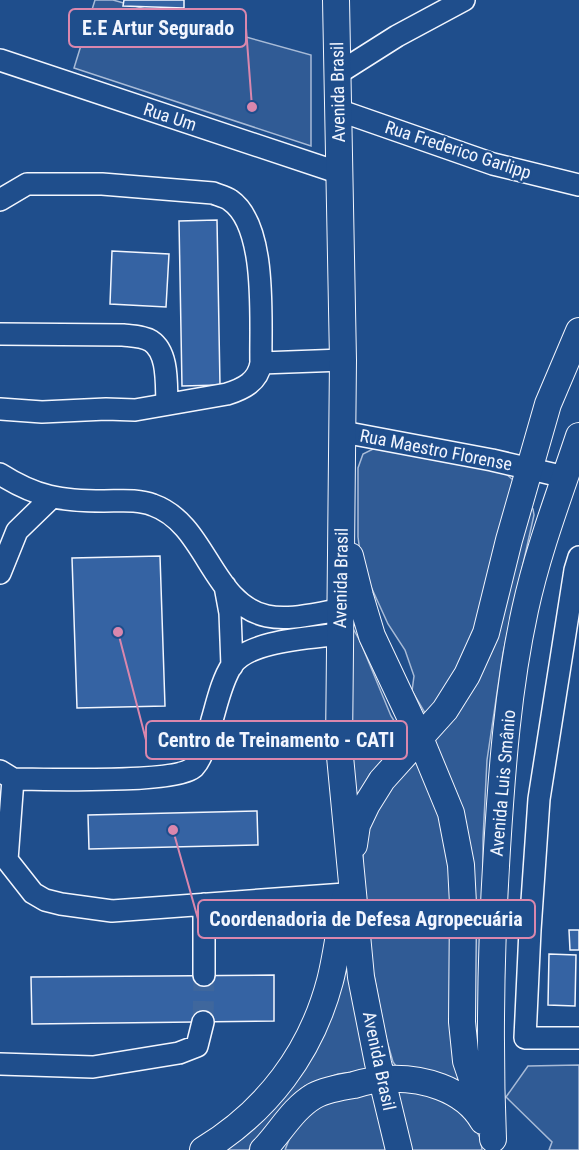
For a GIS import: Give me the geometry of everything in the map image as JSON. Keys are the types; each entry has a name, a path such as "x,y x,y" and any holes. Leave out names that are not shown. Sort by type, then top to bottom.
{"main road":[{"name":"Avenida Brasil","path":"336,0 343,432 339,746 348,882 361,977 399,1150"},
{"path":"203,1150 238,1125 266,1100 292,1069 310,1039 322,1010 331,978 357,825 382,780 445,710 467,675 486,633 528,467 548,404 579,331"},
{"name":"Avenida Luis Smânio","path":"494,1145 491,1087 493,920 506,734 525,610 538,557 579,436"},
{"path":"342,515 360,596 372,636 420,738 451,813 461,865 462,1022 466,1061 494,1145"},
{"path":"271,1146 292,1114 314,1096 382,1079 419,1081 455,1093 474,1109 494,1145"}],"street":[{"path":"337,74 397,36 464,0"},
{"name":"Rua Um","path":"0,60 340,173"},
{"name":"Rua Frederico Garlipp","path":"338,110 493,164 579,185"},
{"path":"0,200 27,184 102,184 213,193 230,200 250,226 256,248 261,363 260,371 254,380 240,390 227,394 135,410 42,412 0,409"},
{"path":"0,334 140,337 151,342 159,350 165,364 167,404"},
{"path":"261,363 342,360"},
{"name":"Rua Maestro Florense","path":"343,432 528,467 565,477"},
{"path":"0,474 18,486 51,498 138,501 164,509 183,522 225,584 244,607 268,616 305,615 340,622"},
{"path":"0,573 17,531 51,498"},
{"path":"579,557 575,570 539,799 525,1038 579,1038"},
{"path":"225,584 230,613 232,666"},
{"path":"340,622 265,645 239,657 232,666 217,703 203,751 194,767 180,774 150,778 7,775 3,861 33,893 45,900 112,911 204,904 348,882"},
{"path":"204,904 204,975"},
{"path":"0,1064 93,1067 179,1053 197,1046 202,1022"}],"shaded area":[{"path":"95,0 113,0 311,55 311,146 74,68"},
{"path":"375,448 505,473 513,480 513,491 466,660 433,711 425,713 412,691 414,676 405,650 388,624 362,567 358,537 358,468 363,454"},
{"path":"528,507 533,509 534,515 503,653 487,760 483,839 483,949 478,1032 474,1034 433,739"},
{"path":"351,625 360,641 391,716 405,738 370,774 356,803 352,756"},
{"path":"417,753 446,824 461,1078 455,1083 399,1070 393,1062 385,1034 368,944 362,867 365,833 378,801"},
{"path":"345,954 368,1070 338,1074 305,1086 294,1095 261,1141 248,1150 213,1150 323,1036 332,1016"},
{"path":"579,1065 579,1150 549,1150 552,1142 506,1097 528,1066"},
{"path":"398,1092 420,1092 458,1106 474,1126 481,1140 482,1150 412,1150 402,1118"},
{"path":"359,1093 373,1093 388,1150 285,1150 292,1132 307,1116 325,1103"}],"building":[{"path":"124,0 184,0 184,8 123,6"},
{"path":"217,220 220,385 182,386 179,221"},
{"path":"112,251 169,254 166,307 110,304"},
{"path":"160,556 165,706 77,708 72,558"},
{"path":"257,811 258,845 89,849 88,815"},
{"path":"569,930 579,930 579,950 570,950"},
{"path":"549,954 576,955 575,1006 548,1005"},
{"path":"274,975 274,1021 32,1024 31,977"}],"tunnel":[{"path":"203,1022 204,975"}],"place":[{"name":"E.E Artur Segurado","path":"252,107"},
{"name":"Centro de Treinamento - CATI","path":"118,632"},
{"name":"Coordenadoria de Defesa Agropecuária","path":"173,830"}]}
